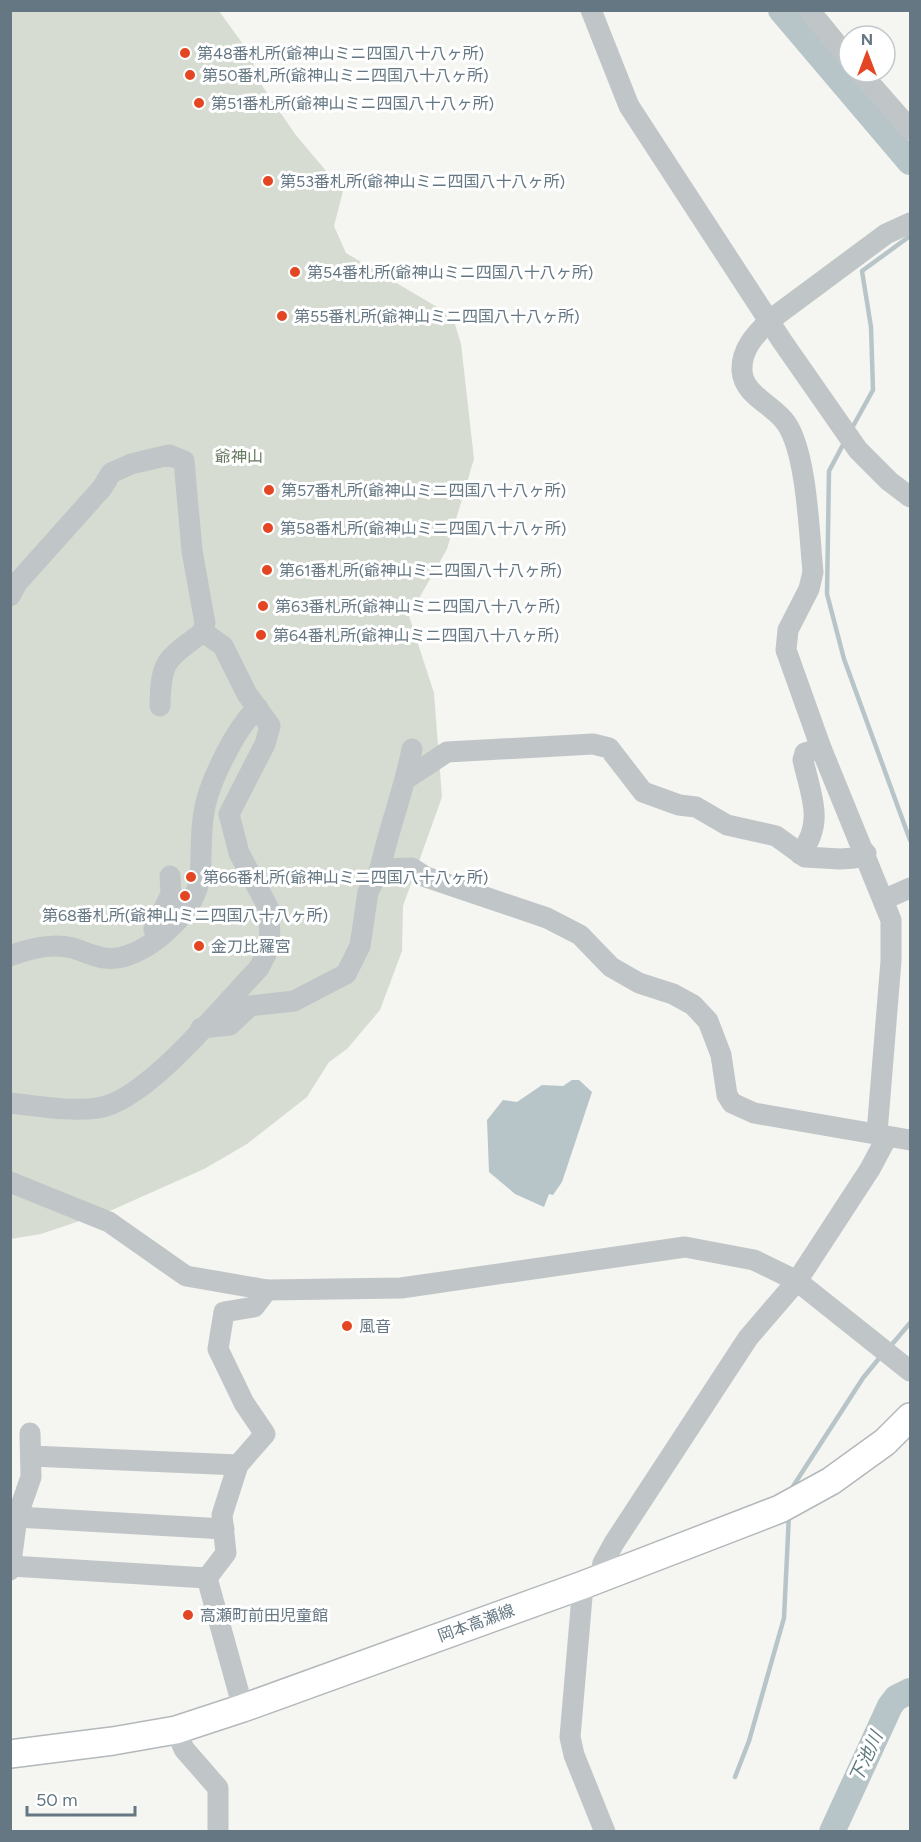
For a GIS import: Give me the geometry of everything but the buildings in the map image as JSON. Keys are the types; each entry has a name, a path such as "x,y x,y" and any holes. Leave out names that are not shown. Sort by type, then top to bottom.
{"main road":[{"name":"岡本高瀬線","path":"10,1754 113,1741 176,1730 243,1708 591,1581 780,1509 831,1481 885,1442 910,1417"}],"street":[{"path":"591,10 630,106 770,320 858,450 889,481 910,497"},
{"path":"809,10 837,44"},
{"path":"871,84 910,129"},
{"path":"605,1832 574,1755 570,1737 591,1581 747,1338 797,1281 878,1156 882,1135 891,920 885,898 821,748 786,650 788,630 809,589 813,572 800,458 786,423 752,393 742,374 743,357 753,337 770,320 886,234 910,223"},
{"path":"10,596 18,583 102,488 111,473 131,464 169,455 184,460 192,551 205,623 203,632 175,653 163,667 160,706"},
{"path":"10,1103 53,1108 98,1108 122,1101 149,1082 201,1028 258,968 270,946 269,909 239,853 229,814 270,726 247,694 224,646 203,632"},
{"path":"10,956 30,948 71,948 96,958 124,957 160,937 182,917 200,879 204,811 212,786 247,717 258,708"},
{"path":"406,779 447,752 593,744 609,748 644,792 679,805 696,807 727,825 776,836 805,857 840,859 855,858 866,853"},
{"path":"800,854 809,843 815,827 803,760 805,753 821,748"},
{"path":"201,1028 230,1026 250,1006 294,1001 346,974 360,946 368,892 380,869 388,832 406,779 412,749"},
{"path":"380,869 412,868 426,876 547,918 580,935 611,967 639,983 673,994 693,1005 708,1021 721,1055 727,1095 732,1103 754,1113 910,1140"},
{"path":"160,937 154,929 171,894 170,876"},
{"path":"885,898 910,888"},
{"path":"10,1182 109,1222 186,1276 267,1290 401,1288 685,1248 754,1260 797,1281 910,1371"},
{"path":"207,1578 226,1553 222,1515 238,1465 265,1434 244,1403 218,1349 224,1312 254,1307 267,1290"},
{"path":"10,1570 17,1517 31,1477 30,1433"},
{"path":"31,1456 238,1465"},
{"path":"17,1517 224,1529"},
{"path":"11,1566 207,1578"},
{"path":"207,1578 243,1708"},
{"path":"176,1730 184,1749 218,1788 218,1832"}],"green space":[{"name":"爺神山","path":"11,11 219,11 253,58 254,74 295,134 343,191 334,226 346,253 442,310 454,321 461,344 474,459 447,549 409,616 434,693 442,797 403,906 402,951 380,1010 347,1049 329,1062 307,1097 247,1144 204,1169 112,1210 41,1234 11,1239"}],"shaded area":[{"path":"572,1080 579,1080 592,1092 562,1182 553,1195 549,1194 544,1207 515,1194 489,1172 487,1120 503,1100 517,1102 542,1085 563,1086"}],"waterway":[{"path":"781,10 910,162"},
{"path":"852,428 873,390 871,327 862,271 910,236"},
{"path":"845,441 829,471 827,594 844,659 910,840"},
{"path":"889,1348 910,1323"},
{"path":"790,1491 863,1378 881,1356"},
{"path":"735,1777 749,1741 784,1618 789,1514"},
{"name":"下池川","path":"832,1832 890,1706 896,1698 910,1691"}],"place":[{"name":"第48番札所(爺神山ミニ四国八十八ヶ所)","path":"185,53"},
{"name":"第50番札所(爺神山ミニ四国八十八ヶ所)","path":"190,75"},
{"name":"第51番札所(爺神山ミニ四国八十八ヶ所)","path":"199,103"},
{"name":"第53番札所(爺神山ミニ四国八十八ヶ所)","path":"268,181"},
{"name":"第54番札所(爺神山ミニ四国八十八ヶ所)","path":"295,272"},
{"name":"第55番札所(爺神山ミニ四国八十八ヶ所)","path":"282,316"},
{"name":"第57番札所(爺神山ミニ四国八十八ヶ所)","path":"269,490"},
{"name":"第58番札所(爺神山ミニ四国八十八ヶ所)","path":"268,528"},
{"name":"第61番札所(爺神山ミニ四国八十八ヶ所)","path":"267,570"},
{"name":"第63番札所(爺神山ミニ四国八十八ヶ所)","path":"263,606"},
{"name":"第64番札所(爺神山ミニ四国八十八ヶ所)","path":"261,635"},
{"name":"第66番札所(爺神山ミニ四国八十八ヶ所)","path":"191,877"},
{"name":"第68番札所(爺神山ミニ四国八十八ヶ所)","path":"185,896"},
{"name":"金刀比羅宮","path":"199,946"},
{"name":"風音","path":"347,1326"},
{"name":"高瀬町前田児童館","path":"188,1615"}]}
